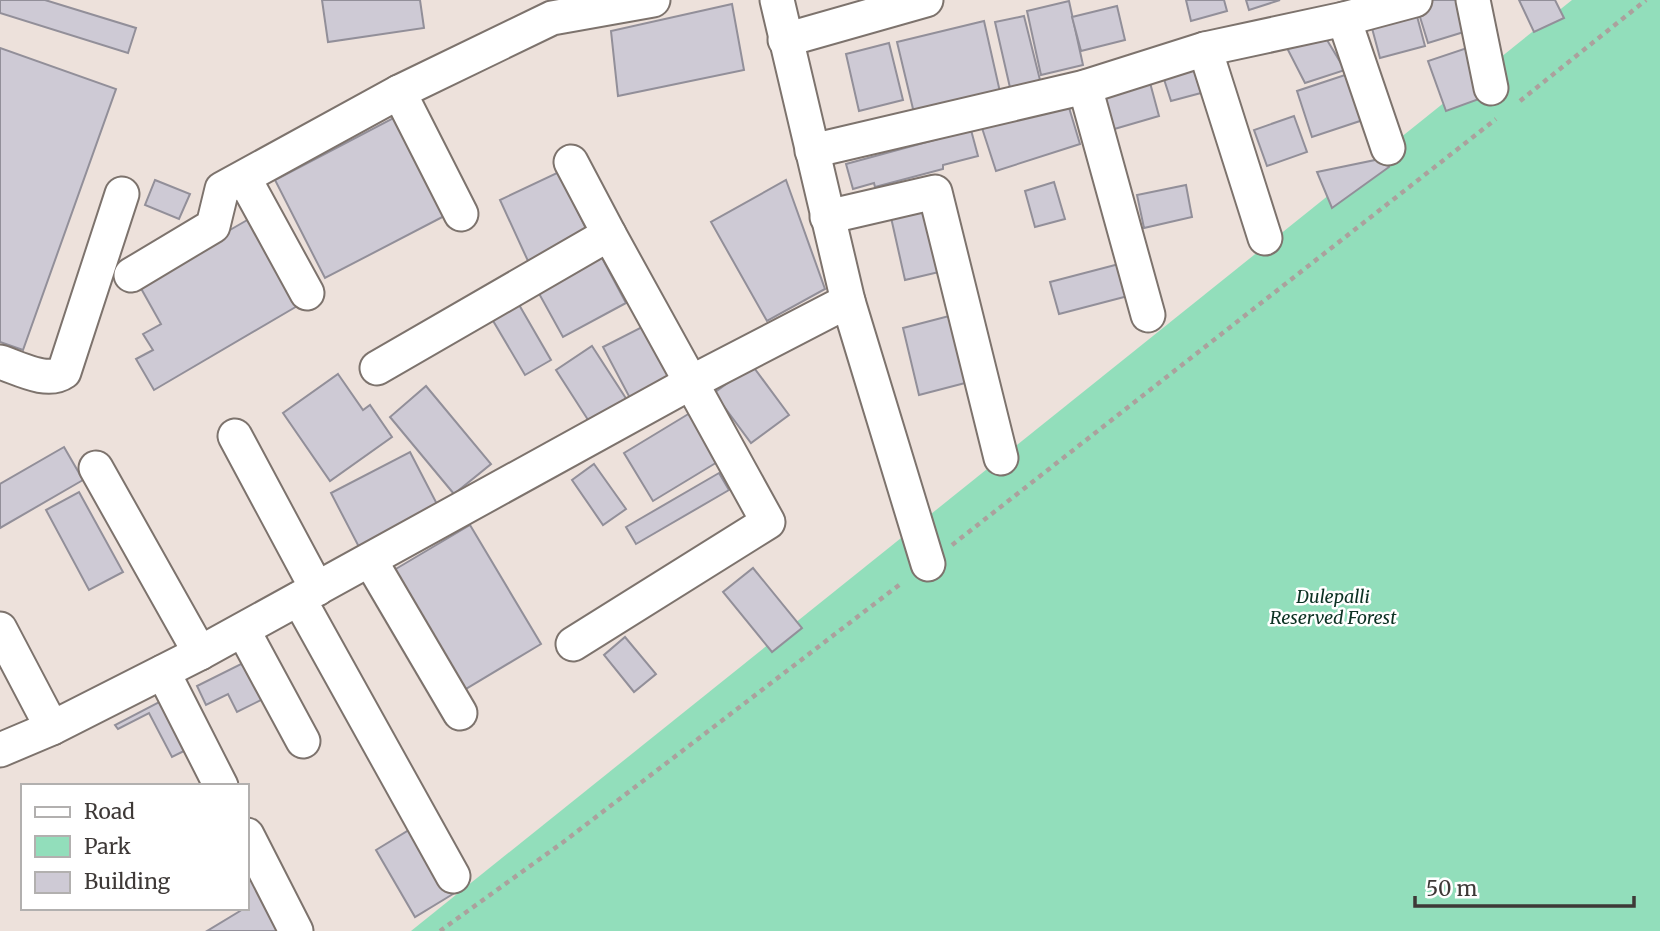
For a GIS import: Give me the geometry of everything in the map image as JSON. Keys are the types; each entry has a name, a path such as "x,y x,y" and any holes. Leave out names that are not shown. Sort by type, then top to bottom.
{"street":[{"path":"131,275 213,226 233,183 549,9 653,0"},
{"path":"777,0 848,301 928,564"},
{"path":"785,40 922,0"},
{"path":"813,151 1085,87 1205,49 1344,19 1415,0"},
{"path":"1473,0 1500,104"},
{"path":"1344,19 1388,148"},
{"path":"1205,49 1265,238"},
{"path":"1085,87 1148,315"},
{"path":"399,92 461,214"},
{"path":"571,162 768,522 573,644"},
{"path":"233,183 307,293"},
{"path":"827,218 935,192 1000,458"},
{"path":"0,362 46,377 64,372 122,194"},
{"path":"377,368 609,234"},
{"path":"0,750 52,728 200,653 690,383 848,301"},
{"path":"235,436 308,594 453,876"},
{"path":"96,468 200,653"},
{"path":"370,560 460,713"},
{"path":"0,629 52,728"},
{"path":"243,630 303,741"},
{"path":"163,672 221,784"},
{"path":"248,837 296,931"}],"path":[{"path":"440,931 562,843 928,564 1500,104 1646,0"}],"green space":[{"name":"Dulepalli Reserved Forest","path":"1572,0 1660,0 1660,931 411,931"}],"building":[{"path":"0,0 45,0 136,28 128,53 0,13"},
{"path":"322,0 420,0 424,28 328,42"},
{"path":"1186,0 1224,0 1227,11 1191,21"},
{"path":"1246,0 1280,0 1249,10"},
{"path":"1428,0 1457,0 1467,31 1428,43 1416,4"},
{"path":"1519,0 1555,0 1564,18 1534,32"},
{"path":"1069,1 1083,65 1041,75 1027,11"},
{"path":"732,4 744,70 618,96 611,31"},
{"path":"1414,5 1425,46 1380,58 1369,17"},
{"path":"1117,6 1125,40 1081,51 1072,17"},
{"path":"1024,16 1041,84 1011,92 995,22"},
{"path":"984,21 1000,92 914,113 897,42"},
{"path":"1327,40 1345,70 1305,83 1287,48"},
{"path":"889,43 903,100 859,111 846,54"},
{"path":"1473,46 1490,95 1446,111 1428,61"},
{"path":"0,48 116,89 23,350 0,342"},
{"path":"1192,64 1201,93 1171,101 1162,73"},
{"path":"1348,74 1363,120 1312,137 1297,91"},
{"path":"1149,79 1159,116 1111,130 1101,94"},
{"path":"1067,101 1080,144 996,171 982,128"},
{"path":"401,114 452,212 325,278 275,180"},
{"path":"1294,116 1307,152 1267,166 1254,130"},
{"path":"971,130 978,156 943,165 943,169 875,187 874,183 853,189 846,164"},
{"path":"1385,158 1389,167 1332,208 1317,172"},
{"path":"559,172 588,233 528,261 500,200"},
{"path":"155,180 190,194 179,219 145,205"},
{"path":"786,180 825,289 767,321 711,222"},
{"path":"1054,182 1065,219 1035,227 1025,191"},
{"path":"1186,185 1192,217 1144,228 1137,195"},
{"path":"925,206 939,272 905,280 890,213"},
{"path":"249,219 299,305 154,390 136,359 153,350 143,334 161,324 138,283"},
{"path":"601,256 626,303 563,337 537,290"},
{"path":"1119,264 1128,296 1059,314 1050,282"},
{"path":"518,303 551,360 525,375 492,319"},
{"path":"953,315 969,382 919,395 903,328"},
{"path":"642,327 670,379 631,400 603,347"},
{"path":"592,346 627,400 590,423 556,370"},
{"path":"752,365 789,415 751,443 714,393"},
{"path":"338,374 363,410 370,405 392,437 330,481 283,413"},
{"path":"426,386 491,464 454,494 390,417"},
{"path":"690,413 719,461 653,501 624,453"},
{"path":"64,447 83,480 0,528 0,484"},
{"path":"410,452 438,506 359,547 331,493"},
{"path":"594,464 626,509 603,525 572,480"},
{"path":"719,473 729,490 636,544 626,527"},
{"path":"79,492 123,572 89,590 46,510"},
{"path":"470,525 541,644 459,693 389,573"},
{"path":"753,568 802,628 772,652 723,592"},
{"path":"625,637 656,674 634,692 604,655"},
{"path":"253,658 271,695 237,712 228,694 206,705 197,686"},
{"path":"163,700 188,749 172,757 149,713 118,729 115,725"},
{"path":"414,827 453,894 415,917 376,850"},
{"path":"250,871 287,931 207,931 239,910 248,910"}]}
